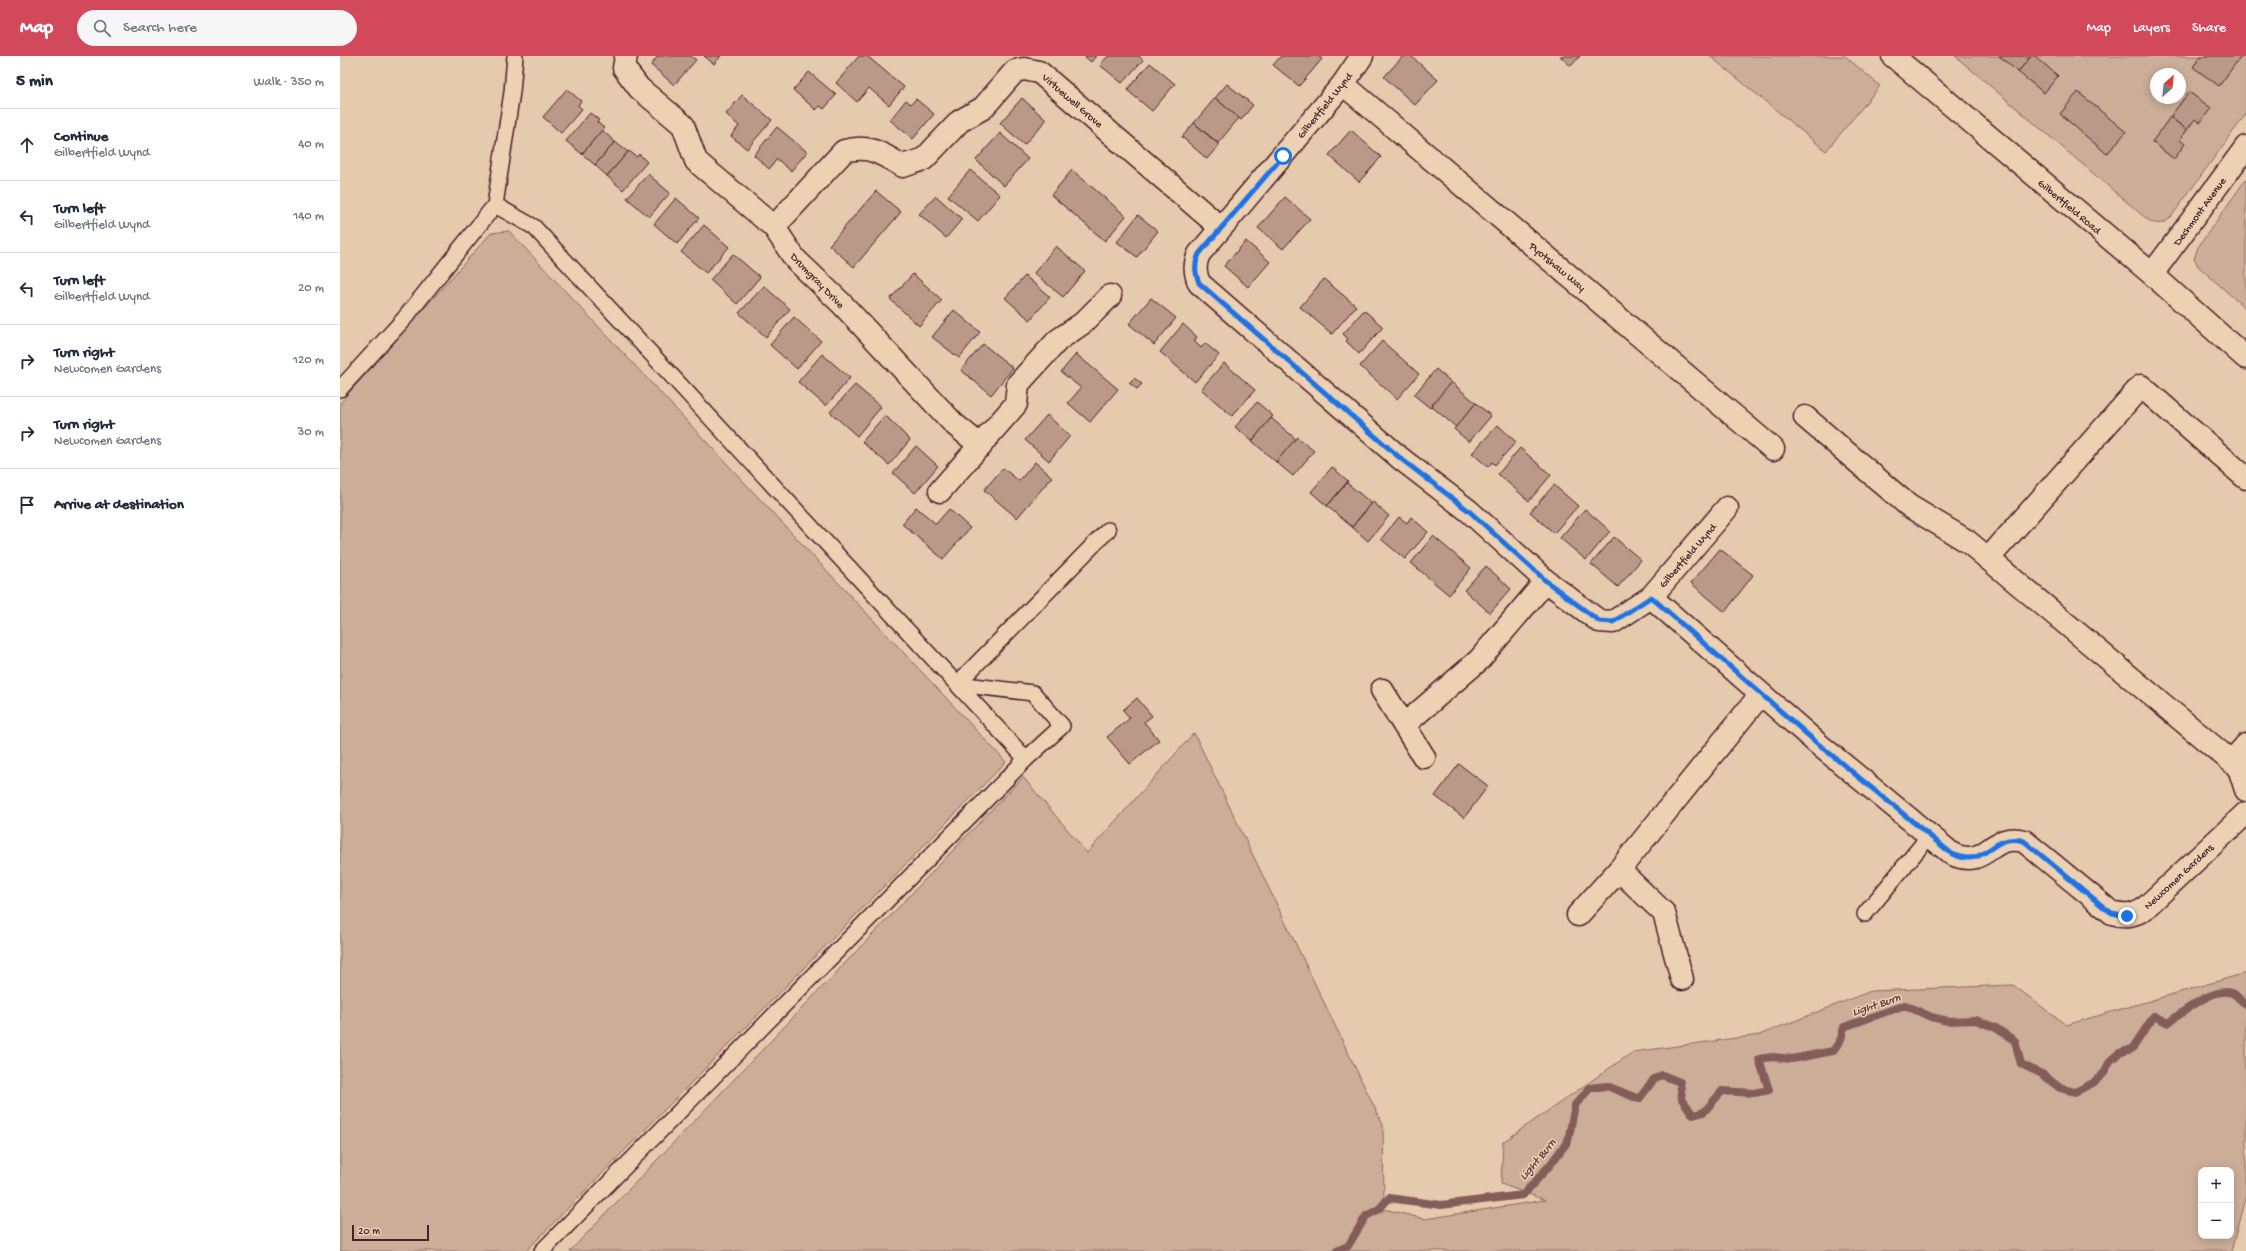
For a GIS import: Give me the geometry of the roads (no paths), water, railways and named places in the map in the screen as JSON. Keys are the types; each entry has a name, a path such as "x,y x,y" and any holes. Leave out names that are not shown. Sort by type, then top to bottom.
{"street":[{"name":"Drumgray Drive","path":"626,56 624,68 639,88 683,125 696,161 774,227 795,259 842,304 954,424 981,446"},
{"name":"Gilbertfield Wynd","path":"1362,56 1343,84 1220,227 1199,254 1195,272 1199,283 1400,458 1469,511 1546,581 1599,621 1613,622 1651,597 1727,508"},
{"name":"Gilbertfield Road","path":"1892,56 2152,274 2246,358"},
{"name":"Virtuewell Grove","path":"774,227 844,151 858,147 875,150 903,166 924,160 960,121 983,108 1015,71 1024,69 1039,72 1220,227"},
{"name":"Pyotshaw Way","path":"1343,84 1773,449"},
{"name":"Dechmont Avenue","path":"2152,274 2246,147"},
{"path":"940,491 981,446 1016,404 1018,384 1058,340 1083,323 1110,296"},
{"path":"1988,559 2141,386 2246,478"},
{"path":"1805,417 1909,506 1967,541 2239,766 2246,790"},
{"path":"1404,725 1479,660 1546,581"},
{"name":"Newcomen Gardens","path":"1651,597 1761,694 1952,854 1969,859 1979,857 1999,842 2007,839 2024,841 2112,913 2127,916 2136,914 2246,813"},
{"path":"1382,690 1424,757"},
{"path":"1578,915 1619,870 1761,694"},
{"path":"2239,766 2246,745"},
{"path":"1619,870 1664,913 1682,979"}],"lane":[{"path":"340,389 404,319 495,205 512,92 515,56"},
{"path":"495,205 534,227 1026,759"},
{"path":"957,684 1108,530"},
{"path":"542,1251 1026,759 1062,726 1033,693 957,684"},
{"path":"1865,914 1930,836"}],"waterway":[{"name":"Light Burn","path":"1337,1251 1348,1246 1366,1216 1379,1209 1389,1198 1441,1205 1523,1195 1550,1165 1568,1141 1575,1105 1590,1088 1607,1086 1639,1099 1654,1079 1662,1075 1680,1082 1682,1099 1693,1115 1704,1112 1722,1091 1754,1093 1769,1090 1759,1059 1772,1057 1792,1059 1833,1051 1841,1039 1844,1027 1905,1005 1931,1017 1948,1021 1976,1020 1996,1028 2015,1041 2021,1064 2042,1074 2060,1088 2075,1092 2093,1083 2104,1073 2110,1061 2119,1053 2132,1049 2154,1016 2168,1023 2191,1006 2209,996 2218,993 2227,992 2234,994 2246,1004"}]}
